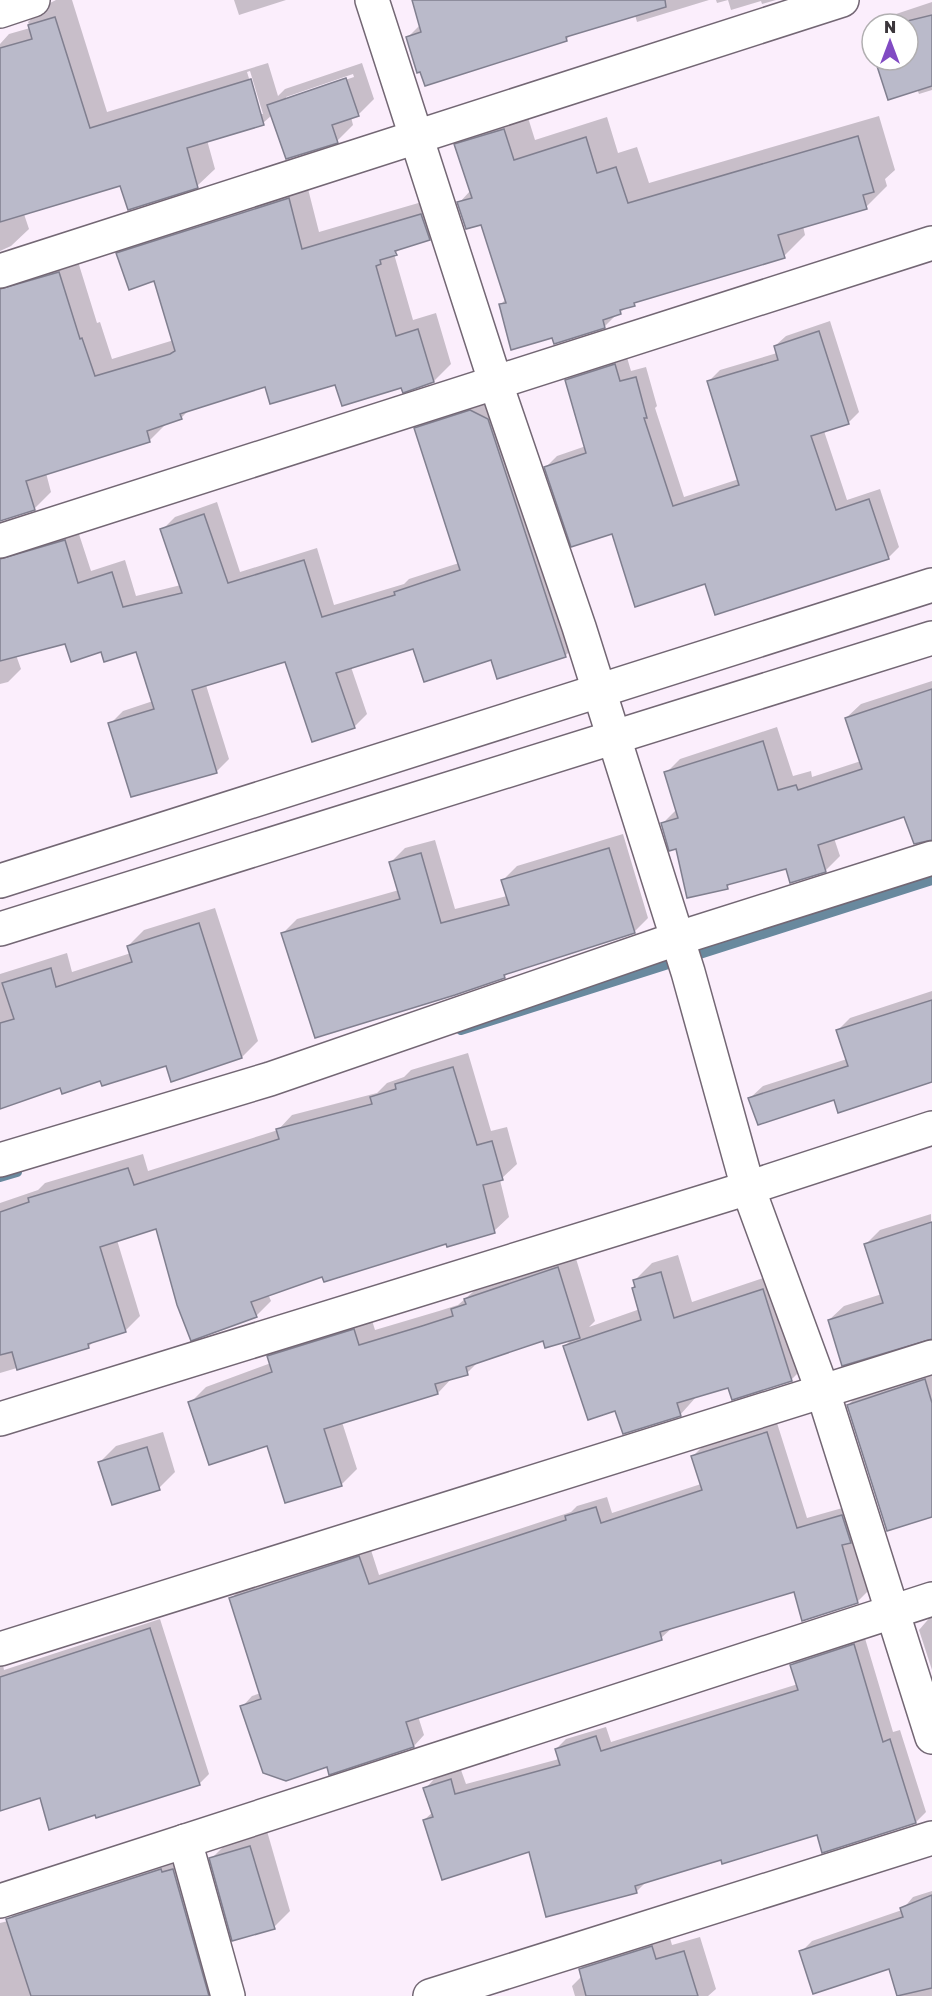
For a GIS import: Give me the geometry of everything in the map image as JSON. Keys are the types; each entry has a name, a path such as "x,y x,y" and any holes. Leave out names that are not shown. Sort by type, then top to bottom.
{"street":[{"path":"0,11 33,0"},
{"path":"372,0 598,690 680,951 748,1188 824,1392 932,1737"},
{"path":"0,271 842,0"},
{"path":"0,541 932,243"},
{"path":"0,881 932,585"},
{"path":"0,929 932,638"},
{"path":"0,1160 270,1079 680,951 932,858"},
{"path":"0,1419 748,1188 932,1128"},
{"path":"0,1649 932,1357"},
{"path":"0,1901 932,1599"},
{"path":"430,1996 932,1838"},
{"path":"185,1841 228,1996"}],"building":[{"path":"412,0 665,0 666,7 566,37 567,41 425,86 420,72 417,73 406,37 421,32"},
{"path":"932,15 932,86 888,100 879,72 920,72 920,18"},
{"path":"55,17 90,128 251,79 264,125 187,148 198,188 128,210 120,186 0,222 0,48 32,39 28,25"},
{"path":"346,78 359,116 332,125 338,143 286,159 267,105"},
{"path":"504,129 514,160 586,137 597,173 616,167 628,203 858,136 874,192 863,195 867,209 778,235 785,258 634,303 635,306 620,310 621,314 603,320 605,328 554,344 552,338 511,350 499,304 506,303 481,225 466,229 457,202 472,198 454,144"},
{"path":"289,198 302,249 421,214 430,240 395,251 397,255 380,260 381,264 376,266 396,336 418,329 434,382 403,393 401,388 342,406 335,385 270,404 265,387 180,414 182,419 147,431 150,442 26,481 35,510 0,521 0,289 59,272 80,339 82,338 95,376 170,354 175,351 154,281 129,290 116,253"},
{"path":"819,331 849,424 811,436 836,510 869,499 889,559 715,615 705,584 635,607 612,534 571,547 544,467 586,453 565,380 615,364 620,381 636,377 647,418 644,418 673,506 739,485 707,381 778,360 774,346"},
{"path":"470,410 488,419 566,657 497,679 491,660 424,682 413,649 336,673 355,728 312,742 285,662 192,690 217,773 131,797 108,723 154,709 136,652 104,662 101,652 71,662 65,644 0,661 0,559 65,540 78,583 112,572 123,607 182,593 160,529 204,514 228,583 304,560 322,617 395,595 394,592 460,570 414,428"},
{"path":"932,689 932,840 914,844 904,817 818,845 826,872 790,883 786,869 727,885 728,889 687,898 676,849 669,851 661,823 678,818 664,772 763,741 778,790 796,785 798,790 862,769 845,718"},
{"path":"609,848 635,933 504,975 505,978 455,995 315,1038 281,933 400,899 389,862 421,853 441,923 509,905 501,880"},
{"path":"199,923 242,1058 171,1082 166,1066 102,1086 100,1081 62,1094 60,1088 0,1109 0,1023 14,1019 2,983 51,968 56,987 132,962 127,946"},
{"path":"932,1000 932,1082 838,1113 834,1100 758,1125 748,1098 848,1066 836,1030"},
{"path":"453,1067 477,1145 492,1141 503,1180 483,1185 495,1233 447,1247 446,1244 324,1282 322,1277 251,1302 257,1317 191,1341 177,1305 156,1229 100,1247 126,1332 88,1344 89,1348 17,1370 12,1352 0,1355 0,1212 29,1202 28,1198 128,1168 134,1185 279,1139 276,1129 372,1104 370,1097 396,1089 395,1084"},
{"path":"932,1222 932,1339 842,1366 828,1320 883,1303 864,1244"},
{"path":"558,1267 580,1338 545,1348 543,1341 466,1367 468,1375 435,1384 438,1394 324,1429 342,1486 285,1503 267,1446 209,1465 188,1402 272,1372 267,1356 354,1329 359,1345 422,1326 453,1316 451,1309 466,1304 464,1299"},
{"path":"661,1272 674,1318 763,1289 792,1381 732,1400 728,1388 677,1403 681,1416 623,1434 615,1411 588,1420 563,1346 641,1320 632,1288 635,1287 633,1280"},
{"path":"925,1379 932,1403 932,1517 887,1531 847,1405"},
{"path":"767,1432 797,1528 842,1515 851,1543 842,1545 858,1603 802,1621 794,1592 660,1632 662,1640 406,1722 414,1747 329,1775 327,1767 286,1781 263,1773 240,1706 261,1699 229,1598 359,1556 369,1584 566,1520 565,1516 596,1507 601,1523 702,1490 691,1456"},
{"path":"147,1447 160,1490 112,1505 98,1462"},
{"path":"150,1628 200,1785 96,1818 95,1815 49,1830 40,1798 0,1811 0,1677"},
{"path":"854,1644 883,1742 890,1739 916,1823 822,1853 817,1835 722,1864 721,1860 658,1879 635,1886 637,1893 546,1917 529,1852 442,1880 423,1820 433,1817 423,1788 451,1779 455,1794 560,1765 555,1749 596,1736 601,1751 798,1690 790,1665"},
{"path":"250,1846 275,1929 232,1941 209,1858"},
{"path":"161,1869 162,1872 173,1869 209,1996 31,1996 6,1919"},
{"path":"932,1895 932,1988 897,1996 889,1969 813,1994 799,1951 903,1917 900,1908"},
{"path":"652,1946 656,1959 684,1951 698,1996 586,1996 579,1969"}],"waterway":[{"path":"461,1030 932,880"},
{"path":"0,1177 17,1172"}]}
